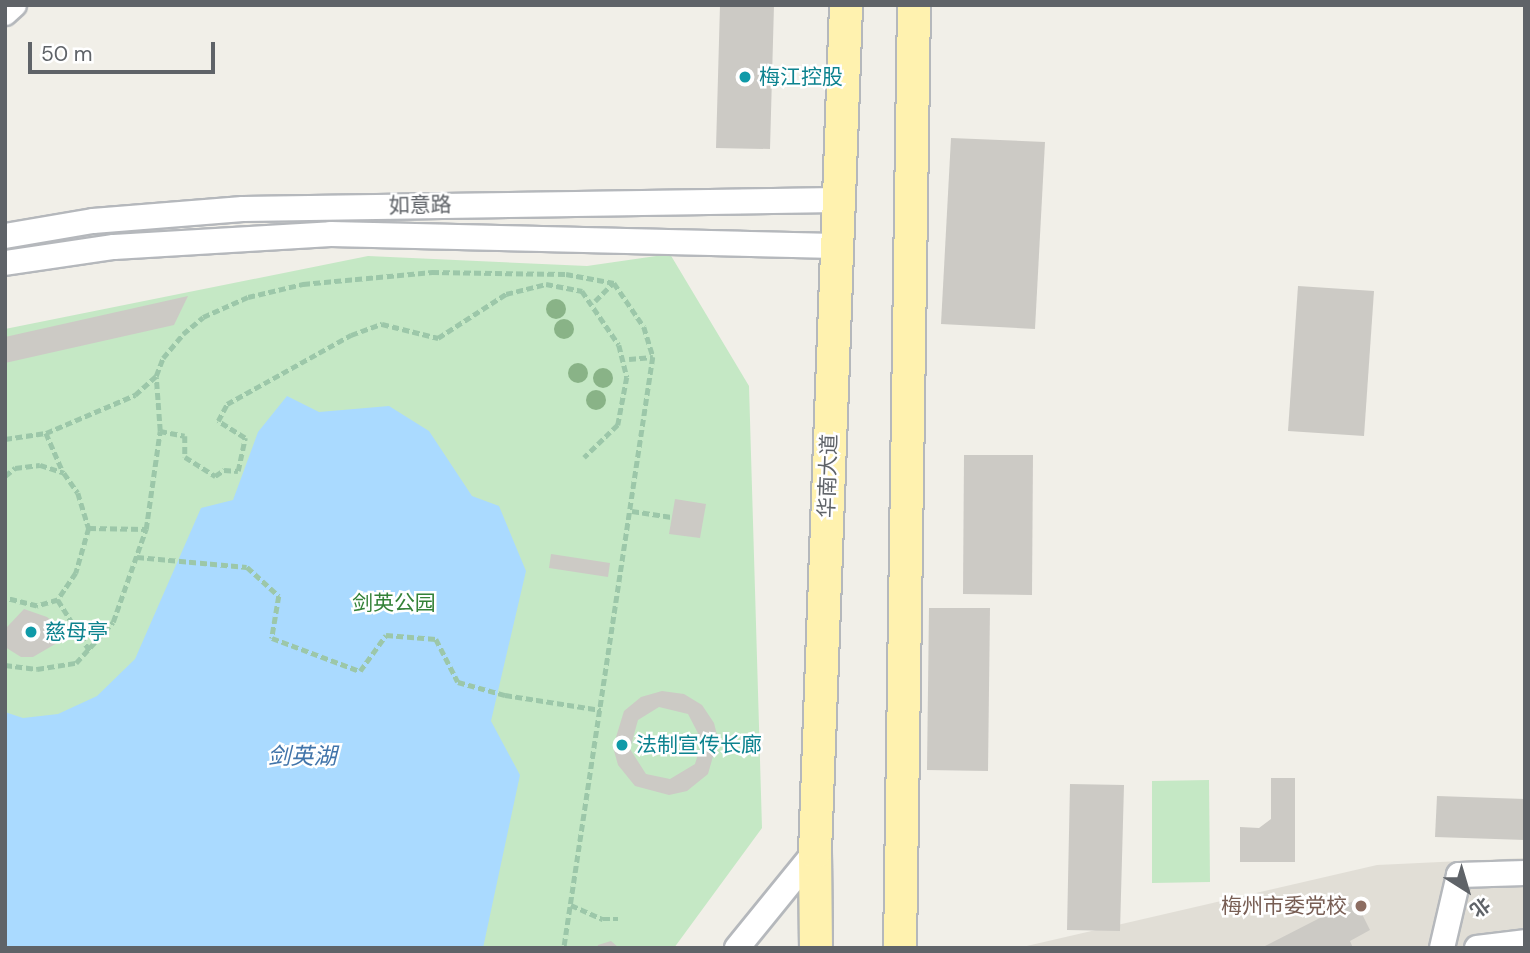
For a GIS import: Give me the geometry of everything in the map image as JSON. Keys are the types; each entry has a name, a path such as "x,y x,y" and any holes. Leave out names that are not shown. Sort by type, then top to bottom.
{"main road":[{"name":"华南大道","path":"811,939 846,5"},
{"path":"900,948 914,5"}],"street":[{"path":"5,13 14,5"},
{"name":"如意路","path":"5,236 93,220 243,209 837,200"},
{"name":"如意路","path":"5,263 114,247 331,234 835,246"},
{"path":"737,948 815,852"},
{"path":"1442,948 1459,875 1525,873"},
{"path":"1477,948 1525,942"}],"path":[{"path":"5,665 37,668 76,663 90,651 113,622 146,529 160,431 156,376 163,358 203,317 248,297 303,284 432,272 566,274 614,283 644,327 653,357 632,512 564,948"},
{"path":"595,301 614,283"},
{"path":"160,431 186,436 185,457 215,476 225,470 238,471 245,438 218,421 227,404 361,331 382,324 438,338 506,294 546,284 582,291 620,345 626,377 618,425 584,458"},
{"path":"629,359 653,357"},
{"path":"5,439 46,433 135,395 156,376"},
{"path":"5,598 37,606 58,600 76,573 89,528 78,493 64,472 46,433"},
{"path":"5,476 15,468 40,465 64,472"},
{"path":"632,512 672,517"},
{"path":"89,528 146,529"},
{"path":"137,557 247,567 279,596 272,638 360,671 386,635 436,639 458,682 505,695 601,710"},
{"path":"58,600 90,651"},
{"path":"571,905 603,919 618,919"}],"shaded area":[{"name":"梅州市委党校","path":"1525,858 1525,948 1018,948 1377,865"}],"green space":[{"name":"剑英公园","path":"670,254 749,386 762,828 674,948 5,948 5,329 368,256 587,266"},
{"path":"1209,780 1210,882 1152,883 1152,781"}],"water":[{"name":"剑英湖","path":"287,396 319,412 389,406 429,431 472,496 499,506 526,571 491,721 520,775 483,948 5,948 5,712 23,718 58,714 97,696 135,659 201,508 233,500 258,432"}],"building":[{"name":"梅江控股","path":"720,5 774,5 770,149 716,148"},
{"path":"951,138 1045,142 1035,329 941,324"},
{"path":"1298,286 1374,291 1364,436 1288,431"},
{"path":"188,296 174,325 5,363 5,337"},
{"path":"964,455 1033,455 1032,595 963,594"},
{"path":"675,499 706,504 700,538 669,534"},
{"path":"551,554 610,563 608,577 549,568"},
{"path":"929,608 990,608 988,771 927,770"},
{"name":"慈母亭","path":"24,609 47,617 57,625 57,643 33,657 21,657 5,647 7,627"},
{"name":"法制宣传长廊","path":"662,691 684,694 702,705 714,723 718,739 708,774 687,791 669,795 635,786 618,765 613,747 624,711 641,697","holes":["659,707 688,714 702,741 695,764 670,779 646,774 630,749 638,720"]},
{"path":"1271,778 1295,778 1295,862 1240,862 1240,827 1259,828 1271,819"},
{"path":"1070,784 1124,785 1120,931 1067,930"},
{"path":"1437,796 1525,799 1525,840 1435,837"},
{"path":"1355,900 1370,930 1350,941 1353,948 1261,948"},
{"path":"611,941 619,948 597,948 598,945"}],"place":[{"name":"梅江控股","path":"745,77"},
{"name":"慈母亭","path":"31,632"},
{"name":"法制宣传长廊","path":"622,745"},
{"name":"梅州市委党校","path":"1361,906"}]}
